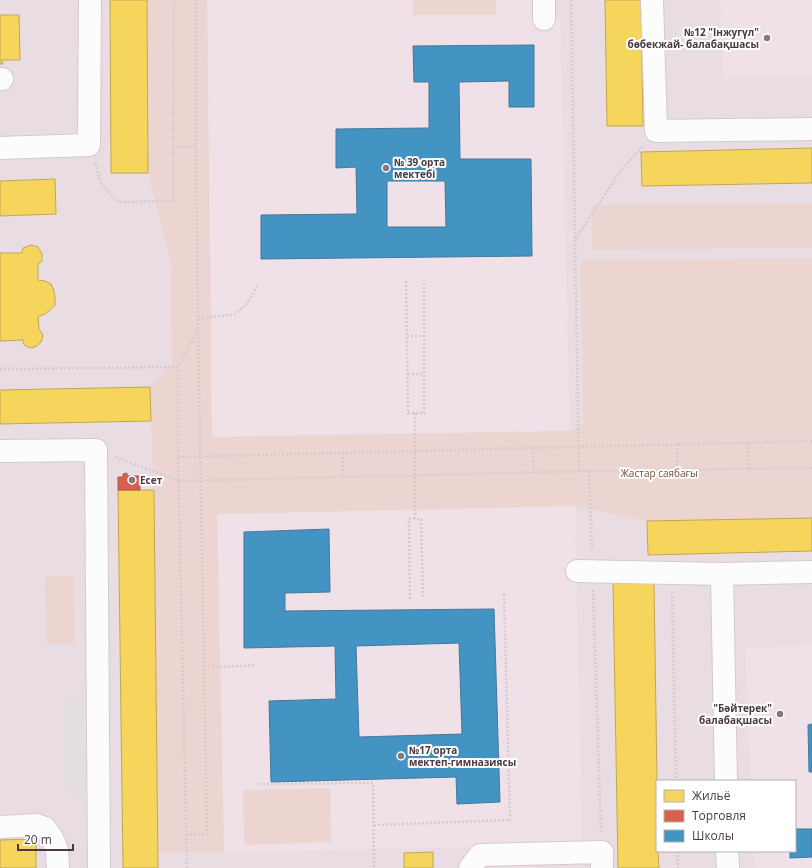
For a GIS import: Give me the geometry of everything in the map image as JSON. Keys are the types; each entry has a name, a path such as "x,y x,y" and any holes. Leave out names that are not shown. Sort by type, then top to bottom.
{"lane":[{"path":"0,148 89,145 90,0"},
{"path":"652,0 656,131 812,129"},
{"path":"0,451 96,450 98,868"},
{"path":"585,572 722,574 812,572"},
{"path":"722,574 726,780"},
{"path":"0,827 36,825 45,828 52,838 57,850 58,868"},
{"path":"727,852 728,868"},
{"path":"470,868 480,855 602,860"}],"path":[{"path":"89,145 101,183 118,202 173,201 174,0"},
{"path":"186,835 206,834 198,329 196,0"},
{"path":"571,0 579,472"},
{"path":"575,239 618,173 656,131"},
{"path":"173,148 196,146"},
{"path":"406,281 408,413 424,413 424,281"},
{"path":"198,319 235,314 247,304 258,284"},
{"path":"186,868 178,457 178,367 198,329"},
{"path":"407,336 424,336"},
{"path":"0,369 178,367"},
{"path":"408,374 424,374"},
{"path":"415,413 415,519"},
{"path":"178,457 812,441"},
{"path":"748,443 749,469"},
{"path":"677,444 677,470"},
{"path":"532,448 534,473"},
{"path":"96,450 179,481 589,471 812,468"},
{"path":"342,453 343,477"},
{"path":"589,471 585,572 602,860"},
{"path":"410,599 409,519 421,519 423,599"},
{"path":"672,573 676,780"},
{"path":"374,825 510,820 504,593"},
{"path":"204,665 220,667 256,665"},
{"path":"259,784 373,783 374,868"},
{"path":"677,852 678,868"}],"shaded area":[{"path":"0,0 812,0 812,868 0,868"},
{"name":"№ 39 орта мектебі","path":"207,0 533,0 534,19 560,19 570,431 212,437"},
{"name":"№12 \"Інжугүл\" бөбекжай- балабақшасы","path":"720,0 812,0 812,75 723,78"},
{"name":"№17 орта мектеп-гимназиясы","path":"575,506 582,845 224,852 217,514"},
{"name":"\"Бәйтерек\" балабақшасы","path":"812,645 812,868 755,868 754,852 796,852 796,780 751,780 745,648"},
{"path":"84,691 87,802 65,791 62,705"}],"green space":[{"name":"Жастар саябағы","path":"147,0 207,0 212,437 570,431 583,425 580,261 812,258 812,518 647,521 575,506 217,514 224,852 158,853 154,490 150,387 172,362 171,263 148,173"},
{"path":"413,0 496,0 496,15 413,15"},
{"path":"812,203 812,247 592,250 592,205"},
{"path":"45,576 74,576 75,643 46,643"},
{"path":"330,788 331,842 244,845 243,790"}],"building: Жильё":[{"path":"110,0 147,0 148,173 111,173"},
{"path":"605,0 641,0 643,126 607,126"},
{"path":"0,15 19,15 20,60 2,60 3,64 0,64"},
{"path":"812,148 812,183 642,186 641,152"},
{"path":"55,179 56,214 0,216 0,181"},
{"path":"31,245 38,247 42,254 42,261 38,264 38,280 51,284 55,298 55,305 45,314 38,317 39,329 43,336 41,342 32,348 24,345 23,340 0,341 0,253 22,253 23,248"},
{"path":"150,387 151,421 0,424 0,390"},
{"path":"118,490 154,490 158,868 123,868"},
{"path":"812,518 812,551 648,555 647,521"},
{"path":"613,583 654,583 657,780 656,852 658,852 659,868 618,868"},
{"path":"36,839 36,868 0,868 0,840"},
{"path":"433,852 433,868 404,868 404,853"}],"building: Торговля":[{"path":"127,473 127,476 140,476 140,490 118,490 118,477 123,477 123,474"}],"building: Школы":[{"path":"534,45 534,107 509,107 509,81 459,82 460,159 531,159 532,256 261,259 261,215 357,214 356,167 336,168 336,129 429,128 429,82 414,82 413,46","holes":["387,181 445,181 446,227 387,227"]},
{"path":"329,529 330,592 285,593 285,611 494,609 500,802 457,804 456,777 271,782 269,701 336,699 335,646 244,648 244,532","holes":["459,643 462,734 359,737 356,646"]},
{"path":"812,724 812,772 809,772 808,725"},
{"path":"796,829 812,829 812,857 790,858 790,852 796,852"}],"place":[{"name":"№12 \"Інжугүл\" бөбекжай- балабақшасы","path":"767,38"},
{"name":"№ 39 орта мектебі","path":"386,168"},
{"name":"Есет","path":"132,480"},
{"name":"\"Бәйтерек\" балабақшасы","path":"780,714"},
{"name":"№17 орта мектеп-гимназиясы","path":"401,756"}]}
